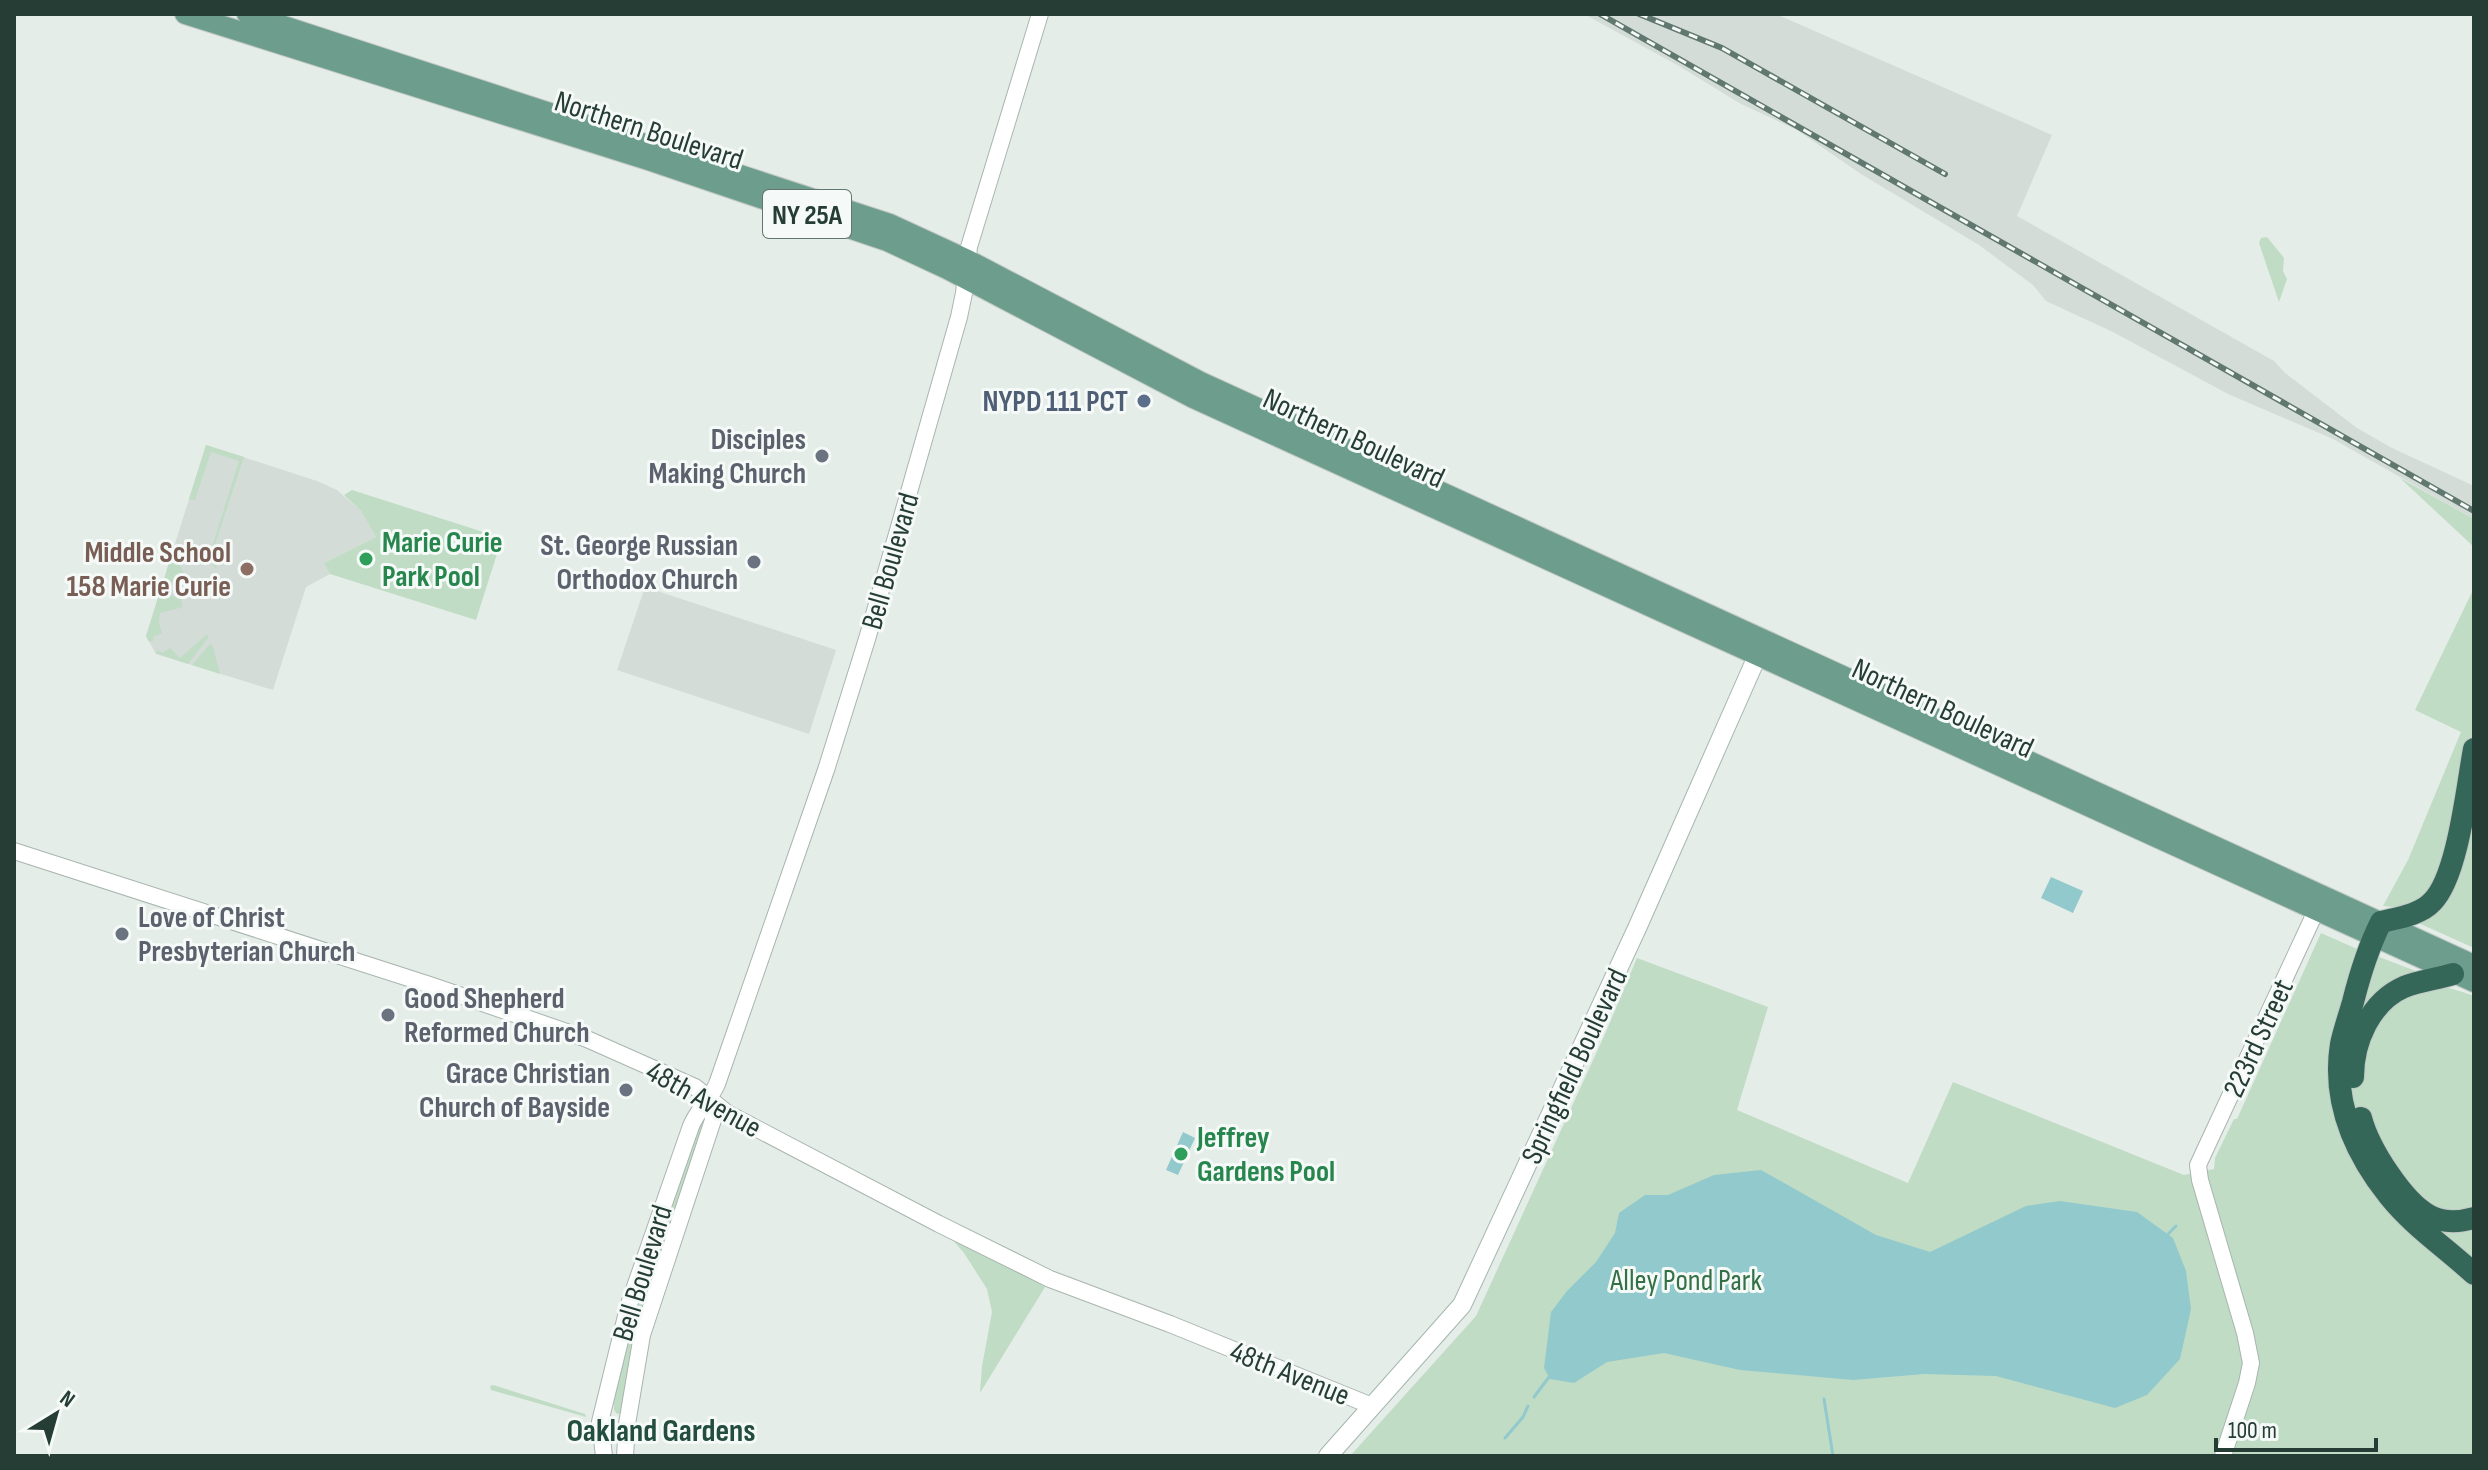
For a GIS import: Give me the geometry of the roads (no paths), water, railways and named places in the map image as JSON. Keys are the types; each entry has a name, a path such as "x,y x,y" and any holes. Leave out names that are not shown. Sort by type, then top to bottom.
{"highway":[{"path":"2474,749 2447,877 2432,902 2377,930 2363,963 2342,1043 2338,1076 2340,1099 2361,1155 2390,1197 2418,1227 2474,1274"},
{"path":"2463,978 2404,987 2384,1001 2361,1034 2352,1073 2354,1095 2363,1125 2381,1160 2415,1205 2432,1217 2452,1222 2474,1218"}],"main road":[{"name":"Northern Boulevard","path":"185,14 648,160 967,270"},
{"name":"Northern Boulevard","path":"247,14 890,224 1193,398 1761,648 2377,930 2463,978"},
{"name":"Northern Boulevard","path":"1761,648 2316,911 2474,965"},
{"name":"Springfield Boulevard","path":"1328,1456 1462,1305 1638,926 1761,648"}],"street":[{"name":"Bell Boulevard","path":"625,1456 627,1424 642,1335 713,1120 711,1100 848,702 959,317 969,247 1040,14"},
{"name":"48th Avenue","path":"14,851 565,1031 695,1087 727,1113 1050,1279 1372,1406"},
{"name":"223rd Street","path":"2223,1456 2251,1363 2198,1165 2316,911"},
{"name":"Bell Boulevard","path":"604,1456 600,1422 636,1280 691,1126 697,1112 711,1100"}],"water":[{"path":"2051,877 2083,891 2073,913 2041,898"},
{"name":"Jeffrey Gardens Pool","path":"1183,1132 1195,1138 1178,1175 1166,1170"},
{"path":"1761,1170 1876,1235 1930,1252 2026,1206 2060,1201 2137,1212 2173,1238 2186,1271 2191,1309 2180,1359 2147,1395 2115,1408 1996,1376 1924,1374 1853,1380 1740,1370 1664,1353 1607,1362 1574,1383 1550,1379 1544,1368 1551,1312 1596,1262 1615,1233 1619,1213 1645,1195 1668,1195 1714,1175"}],"waterway":[{"path":"2168,1234 2176,1226"},
{"path":"1534,1397 1549,1377"},
{"path":"1824,1399 1833,1456"},
{"path":"1505,1438 1528,1406"}],"railway":[{"path":"1600,14 2474,511"},
{"path":"1639,14 1722,48 1945,174"}],"place":[{"name":"NYPD 111 PCT","path":"1144,401"},
{"name":"Disciples Making Church","path":"822,456"},
{"name":"Marie Curie Park Pool","path":"366,559"},
{"name":"St. George Russian Orthodox Church","path":"754,562"},
{"name":"Middle School 158 Marie Curie","path":"247,569"},
{"name":"Love of Christ Presbyterian Church","path":"122,934"},
{"name":"Good Shepherd Reformed Church","path":"388,1015"},
{"name":"Grace Christian Church of Bayside","path":"626,1090"},
{"name":"Jeffrey Gardens Pool","path":"1181,1154"}],"district":[{"name":"Oakland Gardens","path":"661,1430"}],"park label":[{"name":"Alley Pond Park","path":"1686,1280"}]}
